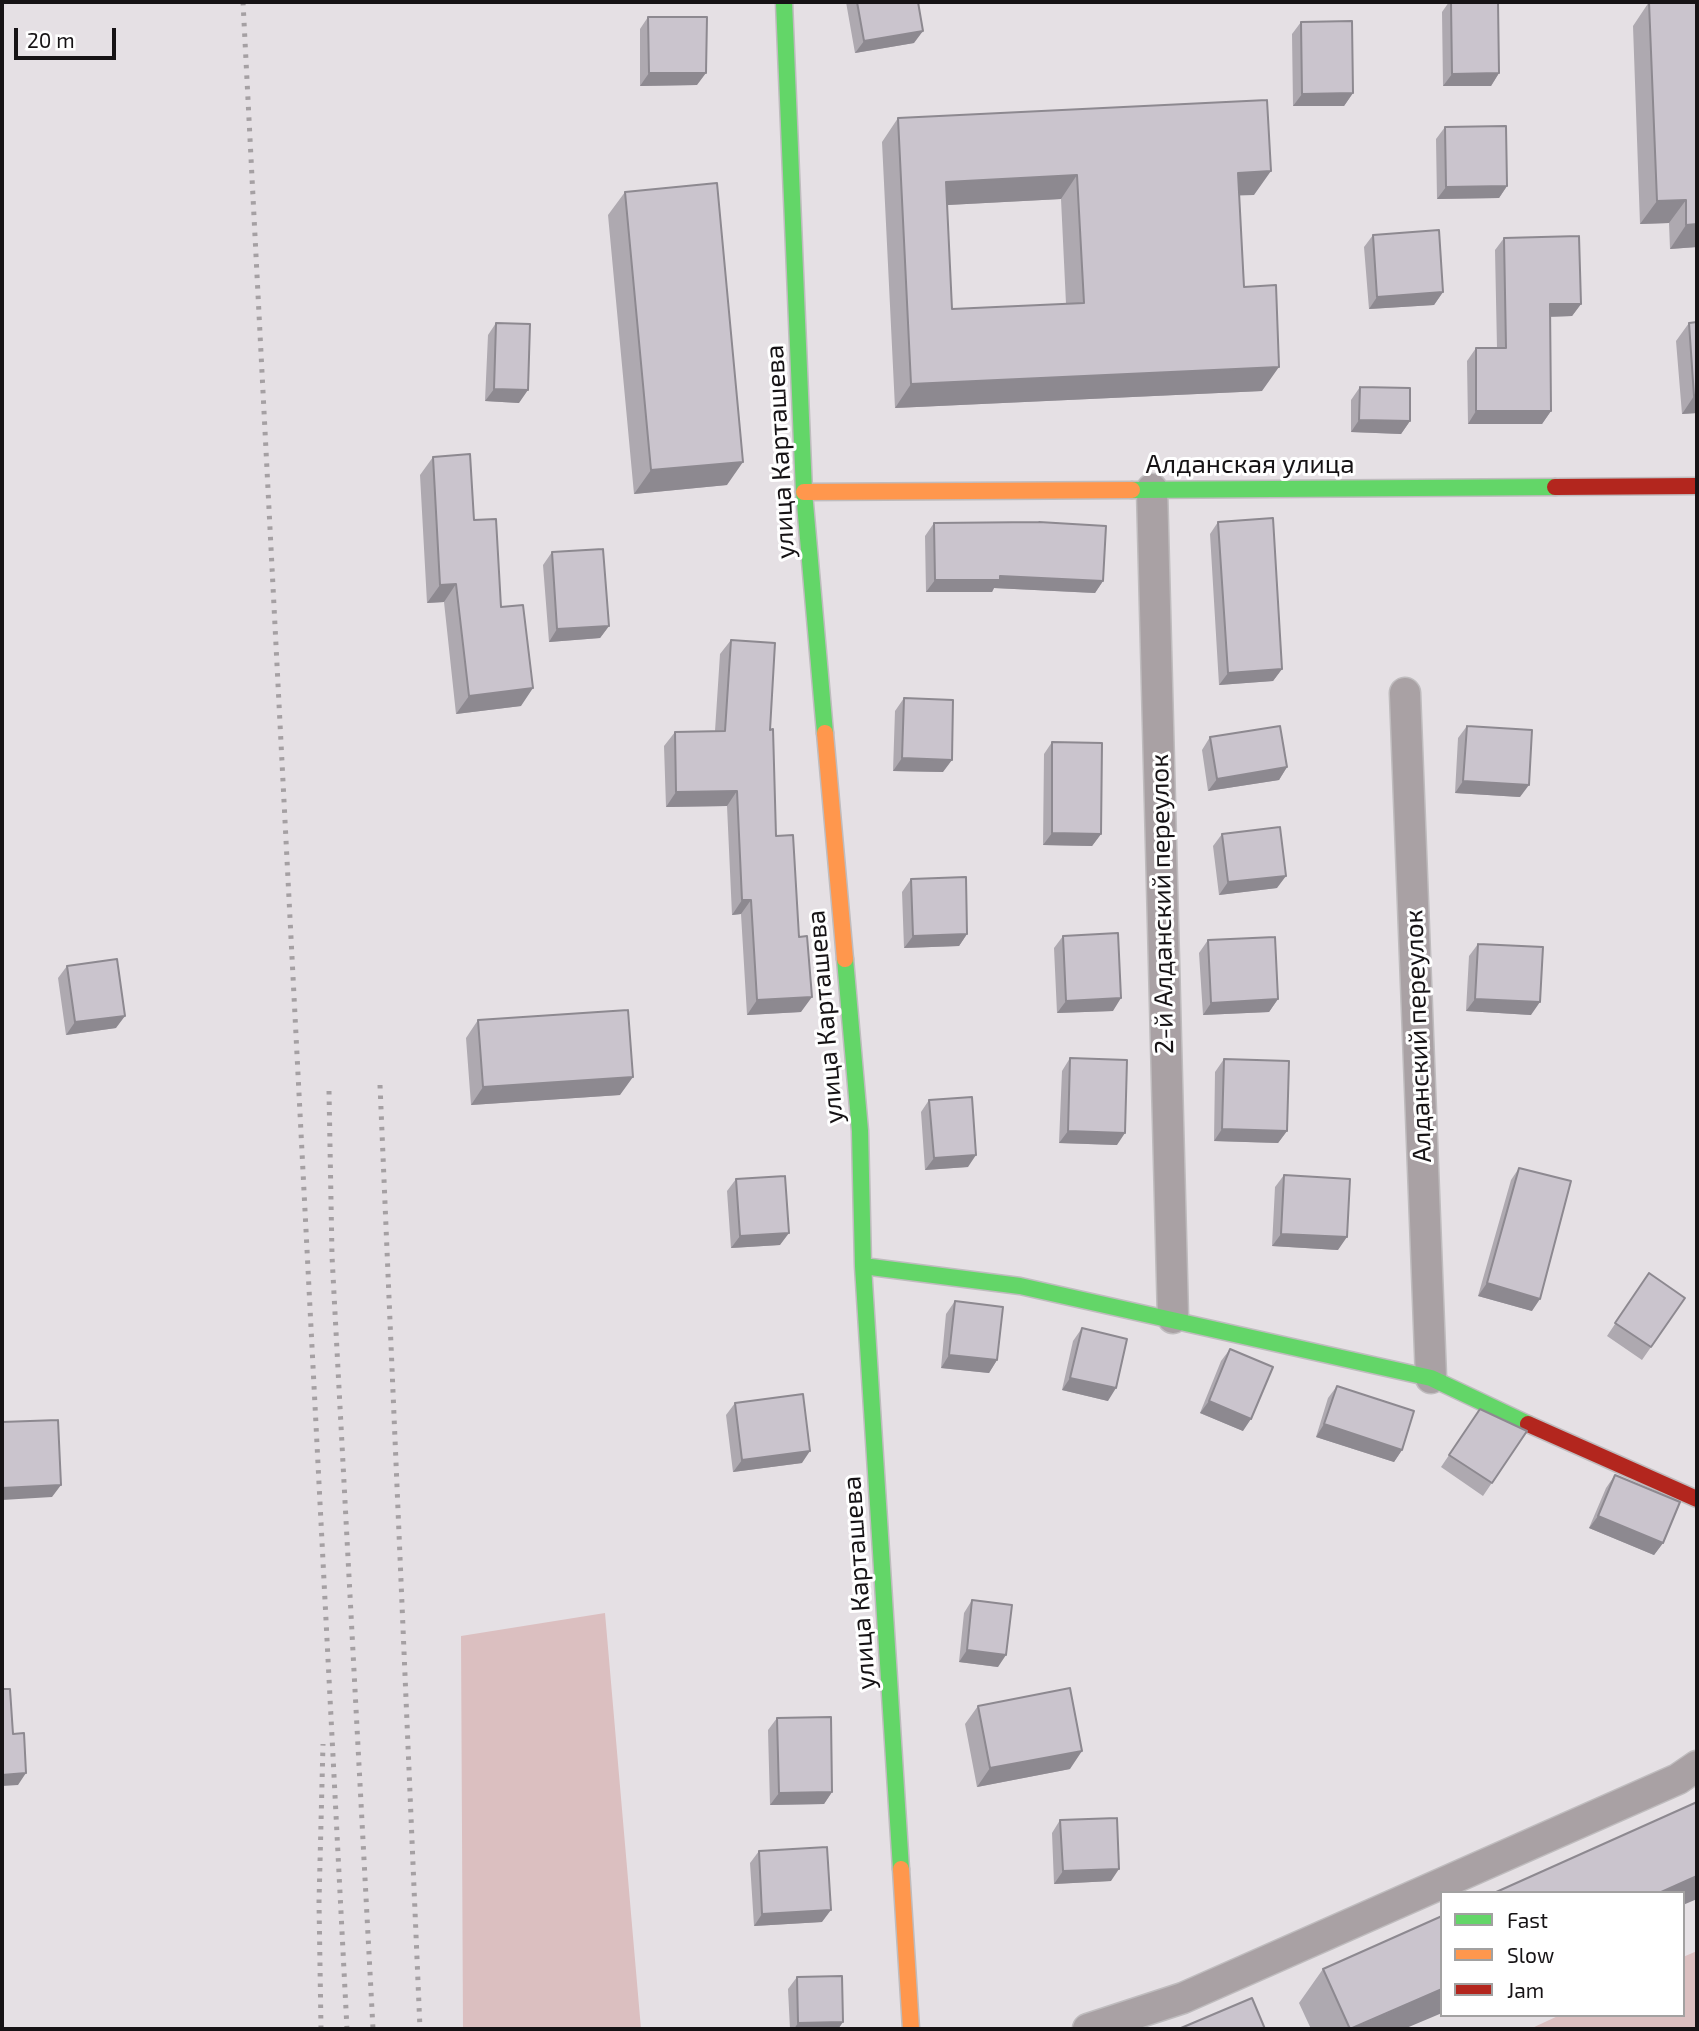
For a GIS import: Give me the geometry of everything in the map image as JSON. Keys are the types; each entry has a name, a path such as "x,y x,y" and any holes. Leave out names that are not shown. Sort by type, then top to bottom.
{"main road":[{"name":"улица Карташева","path":"784,2 804,492 860,1131 863,1266 911,2029"},
{"name":"Алданская улица","path":"804,492 1697,486"},
{"path":"863,1266 1020,1286 1173,1318 1244,1338 1431,1378 1697,1499"}],"street":[{"name":"2-й Алданский переулок","path":"1152,489 1173,1318"},
{"name":"Алданский переулок","path":"1405,693 1431,1378"},
{"path":"1088,2029 1183,1998 1678,1779 1697,1766"}],"shaded area":[{"path":"605,1613 641,2029 463,2029 461,1636"},
{"path":"1697,1951 1697,2029 1530,2029 1556,2017 1685,2017 1685,1956"}],"building":[{"path":"857,2 918,2 923,31 864,41"},
{"path":"1451,2 1498,2 1499,73 1452,74"},
{"path":"1649,2 1697,2 1697,224 1686,225 1686,200 1657,201"},
{"path":"648,17 707,17 706,73 649,73"},
{"path":"1352,21 1353,93 1302,94 1301,22"},
{"path":"1267,100 1271,171 1238,173 1244,287 1276,285 1279,367 911,384 898,118","holes":["1077,175 1084,303 952,309 946,182"]},
{"path":"1506,126 1507,186 1446,187 1445,127"},
{"path":"717,183 743,462 651,470 625,192"},
{"path":"1439,230 1443,292 1377,297 1373,235"},
{"path":"1579,236 1581,304 1550,304 1551,411 1476,411 1476,348 1506,348 1504,238"},
{"path":"1697,322 1697,395 1694,396 1689,323"},
{"path":"496,323 530,324 528,390 494,389"},
{"path":"1360,387 1410,388 1410,421 1359,420"},
{"path":"470,454 474,520 496,519 501,607 523,605 533,688 469,696 456,584 440,585 433,457"},
{"path":"1273,518 1282,669 1228,673 1218,522"},
{"path":"1039,522 1106,526 1103,581 1000,576 1000,580 935,580 934,523"},
{"path":"603,549 609,626 557,629 552,552"},
{"path":"731,640 775,643 770,730 773,729 776,836 793,835 799,937 807,936 812,997 757,1000 751,900 742,900 737,791 676,792 675,732 725,731"},
{"path":"904,698 953,700 952,760 902,758"},
{"path":"1280,726 1287,767 1217,779 1210,737"},
{"path":"1467,726 1532,730 1529,785 1463,781"},
{"path":"1052,742 1102,743 1101,834 1052,833"},
{"path":"1280,827 1286,876 1228,882 1222,834"},
{"path":"966,877 967,934 913,936 911,879"},
{"path":"1118,933 1121,998 1066,1001 1063,936"},
{"path":"1275,937 1278,999 1211,1003 1208,940"},
{"path":"1478,944 1543,947 1540,1002 1475,999"},
{"path":"117,959 125,1016 75,1022 67,966"},
{"path":"628,1010 633,1077 483,1087 478,1020"},
{"path":"1070,1058 1127,1060 1125,1133 1068,1131"},
{"path":"1224,1059 1289,1061 1287,1131 1222,1129"},
{"path":"972,1097 976,1155 934,1158 929,1100"},
{"path":"1519,1168 1571,1181 1540,1299 1487,1283"},
{"path":"1284,1175 1350,1179 1347,1237 1281,1234"},
{"path":"785,1176 789,1233 740,1236 736,1179"},
{"path":"1649,1273 1685,1298 1651,1347 1615,1323"},
{"path":"955,1301 1003,1307 997,1360 949,1355"},
{"path":"1082,1328 1127,1339 1116,1388 1070,1378"},
{"path":"1230,1349 1273,1367 1251,1419 1209,1401"},
{"path":"1337,1386 1414,1411 1402,1450 1324,1424"},
{"path":"803,1394 810,1451 742,1460 735,1403"},
{"path":"1480,1409 1527,1431 1492,1483 1449,1455"},
{"path":"58,1420 61,1485 2,1488 2,1422"},
{"path":"1615,1475 1680,1502 1663,1543 1598,1516"},
{"path":"972,1600 1012,1605 1006,1655 967,1650"},
{"path":"1070,1688 1082,1751 990,1768 978,1706"},
{"path":"2,1689 10,1689 13,1734 24,1733 26,1773 2,1775"},
{"path":"831,1717 832,1792 779,1793 777,1718"},
{"path":"1697,1802 1697,1876 1663,1891 1498,1891"},
{"path":"1117,1818 1119,1869 1063,1871 1060,1820"},
{"path":"827,1847 831,1910 762,1914 759,1851"},
{"path":"1440,1917 1440,1990 1350,2029 1323,1969"},
{"path":"842,1976 843,2022 798,2023 797,1977"},
{"path":"1252,1998 1265,2029 1181,2028"}],"railway":[{"path":"243,2 347,2029"},
{"path":"380,1085 420,2029"},
{"path":"329,1091 332,1256 373,2029"},
{"path":"321,2029 319,1902 323,1744"}],"traffic: fast":[{"path":"784,2 804,492 825,733"},
{"path":"1132,490 1555,487"},
{"path":"845,959 860,1131 863,1266 901,1869"},
{"path":"863,1266 1020,1286 1431,1378 1528,1424"}],"traffic: slow":[{"path":"804,492 1132,490"},
{"path":"825,733 845,959"},
{"path":"901,1869 911,2029"}],"traffic: jam":[{"path":"1555,487 1697,486"},
{"path":"1528,1424 1697,1499"}]}
